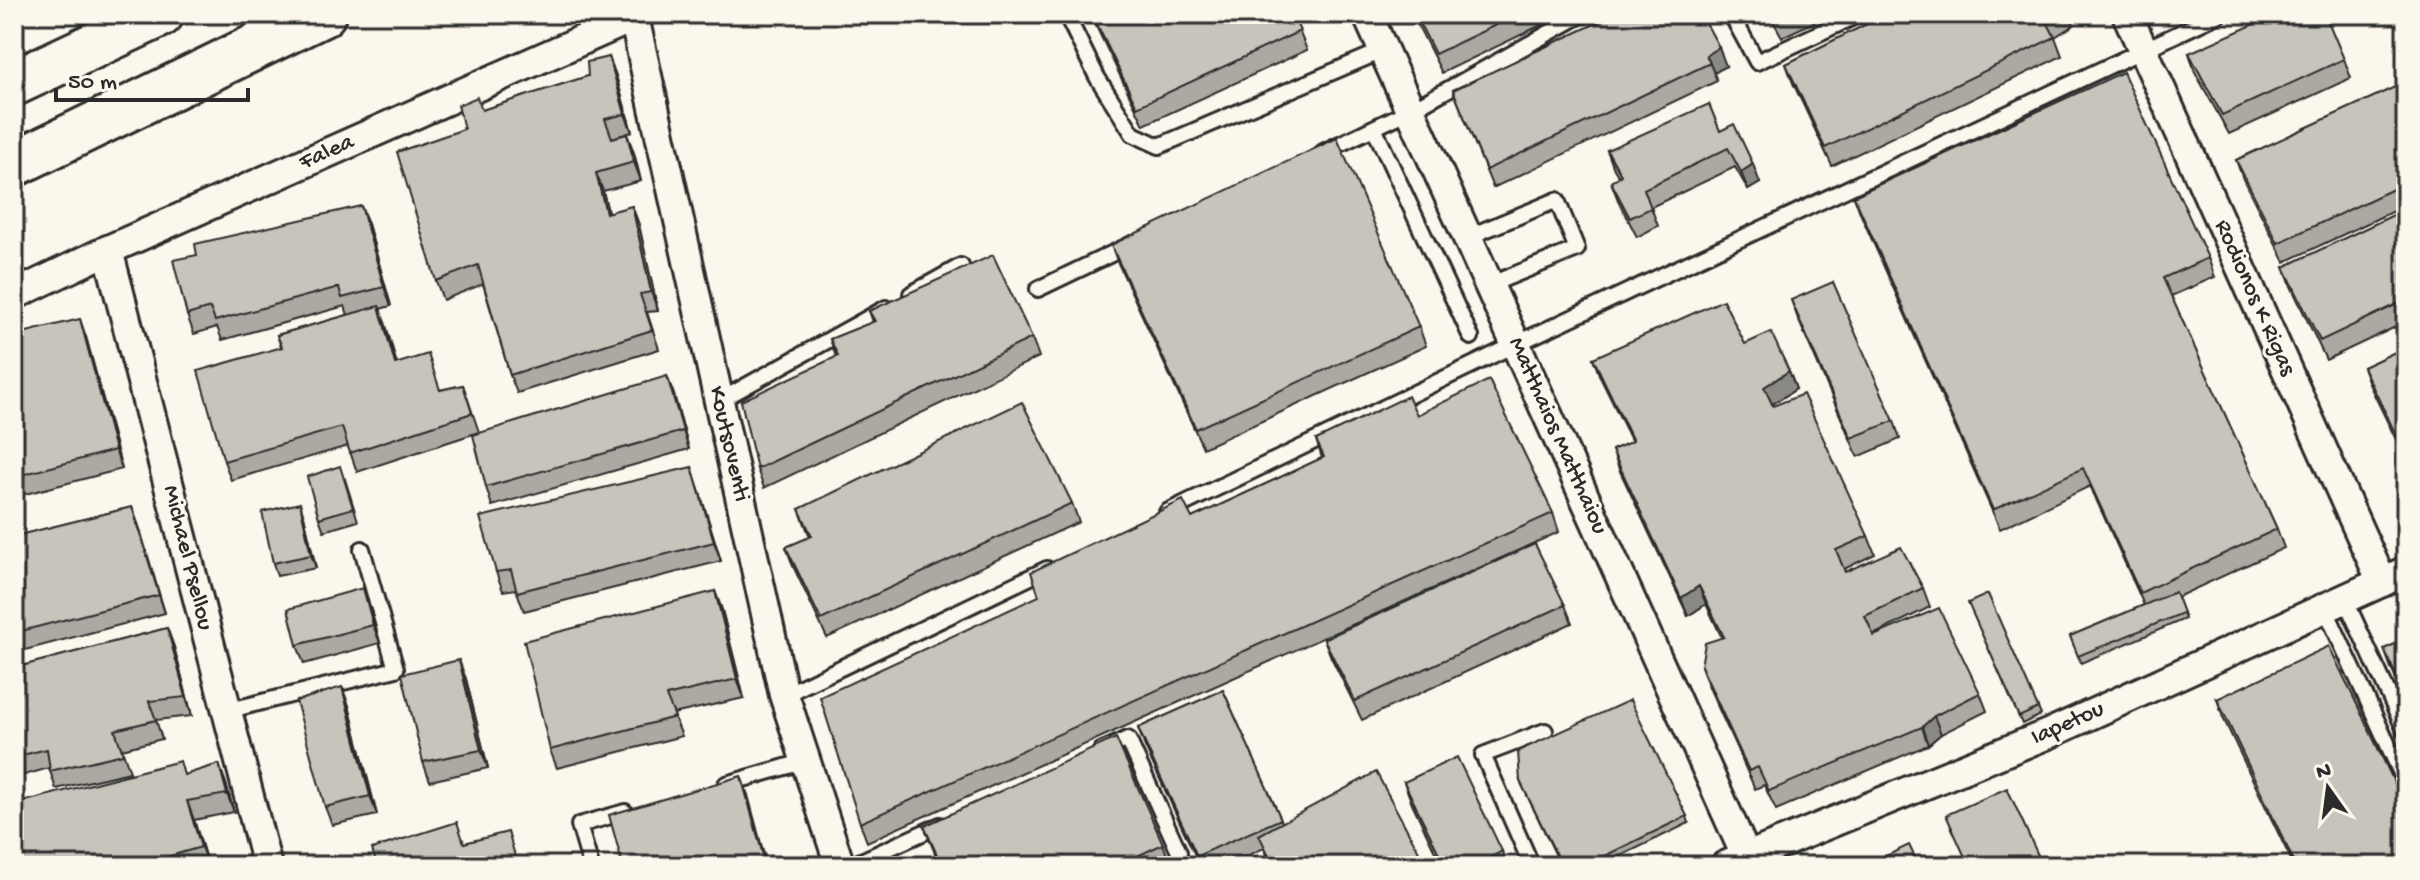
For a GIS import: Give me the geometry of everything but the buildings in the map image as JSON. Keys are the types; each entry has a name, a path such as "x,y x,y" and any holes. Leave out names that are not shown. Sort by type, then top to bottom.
{"highway":[{"path":"14,66 151,14"},
{"path":"14,83 161,14"},
{"path":"14,134 271,14"},
{"path":"14,164 323,14"}],"street":[{"name":"Matthaios Matthaiou","path":"1367,14 1516,344 1736,862"},
{"name":"Rodionos K Rigas","path":"2127,14 2394,577"},
{"name":"Falea","path":"14,295 108,250 637,16"},
{"name":"Koutsoventi","path":"637,16 784,695 840,866"},
{"name":"Michael Psellou","path":"108,250 267,866"},
{"name":"Iapetou","path":"1736,862 2048,734 2394,577"}],"lane":[{"path":"1066,14 1097,77 1133,134 1159,146 1384,50"},
{"path":"1304,161 1411,110 1583,14"},
{"path":"1731,14 1757,62 1860,14"},
{"path":"1157,516 2220,14"},
{"path":"1374,128 1471,337"},
{"path":"1468,237 1557,200 1577,249 1489,285"},
{"path":"1038,289 1150,236"},
{"path":"719,401 961,266"},
{"path":"226,711 396,669 362,549"},
{"path":"784,695 1057,564"},
{"path":"2335,603 2406,732"},
{"path":"2335,603 2406,784"},
{"path":"1532,866 1483,755 1545,731"},
{"path":"1086,758 1128,739 1179,852 1179,866"},
{"path":"715,787 806,761"},
{"path":"591,866 579,825 640,808"},
{"path":"850,866 947,822"}]}
